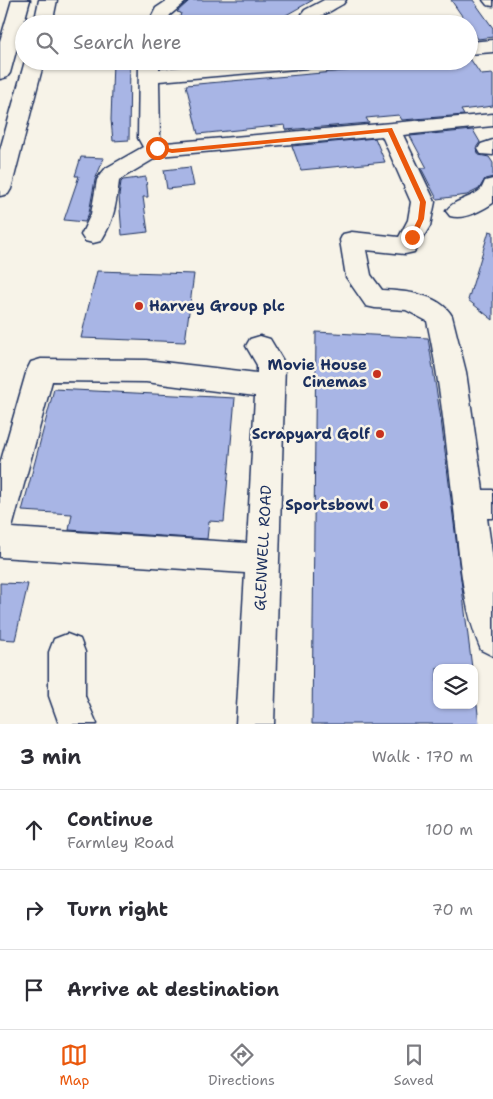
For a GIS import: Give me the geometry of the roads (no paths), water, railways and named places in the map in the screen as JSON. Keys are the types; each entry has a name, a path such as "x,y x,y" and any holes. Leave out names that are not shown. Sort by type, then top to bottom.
{"main road":[{"path":"16,15 20,0"},
{"path":"45,15 48,0"},
{"path":"161,15 162,12 179,0"},
{"path":"311,14 337,0"},
{"path":"0,73 15,18"},
{"path":"478,47 493,46"},
{"path":"0,189 33,70"},
{"path":"149,70 149,138 151,144 157,148 172,151 493,120"},
{"path":"390,130 423,202 423,211 415,232 405,246 352,240 359,277 375,299 411,301 439,316 481,504 484,550 480,587 493,638"},
{"path":"93,235 103,214 108,180 114,173 157,148"},
{"path":"493,186 492,193 460,212 493,210"},
{"name":"GLENWELL ROAD","path":"0,520 40,370 146,371 244,384 267,368 255,724"},
{"path":"0,542 262,559"},
{"path":"67,652 66,696 78,724"}],"place":[{"name":"Harvey Group plc","path":"139,306"},
{"name":"Movie House Cinemas","path":"377,374"},
{"name":"Scrapyard Golf","path":"380,434"},
{"name":"Sportsbowl","path":"384,505"}]}
